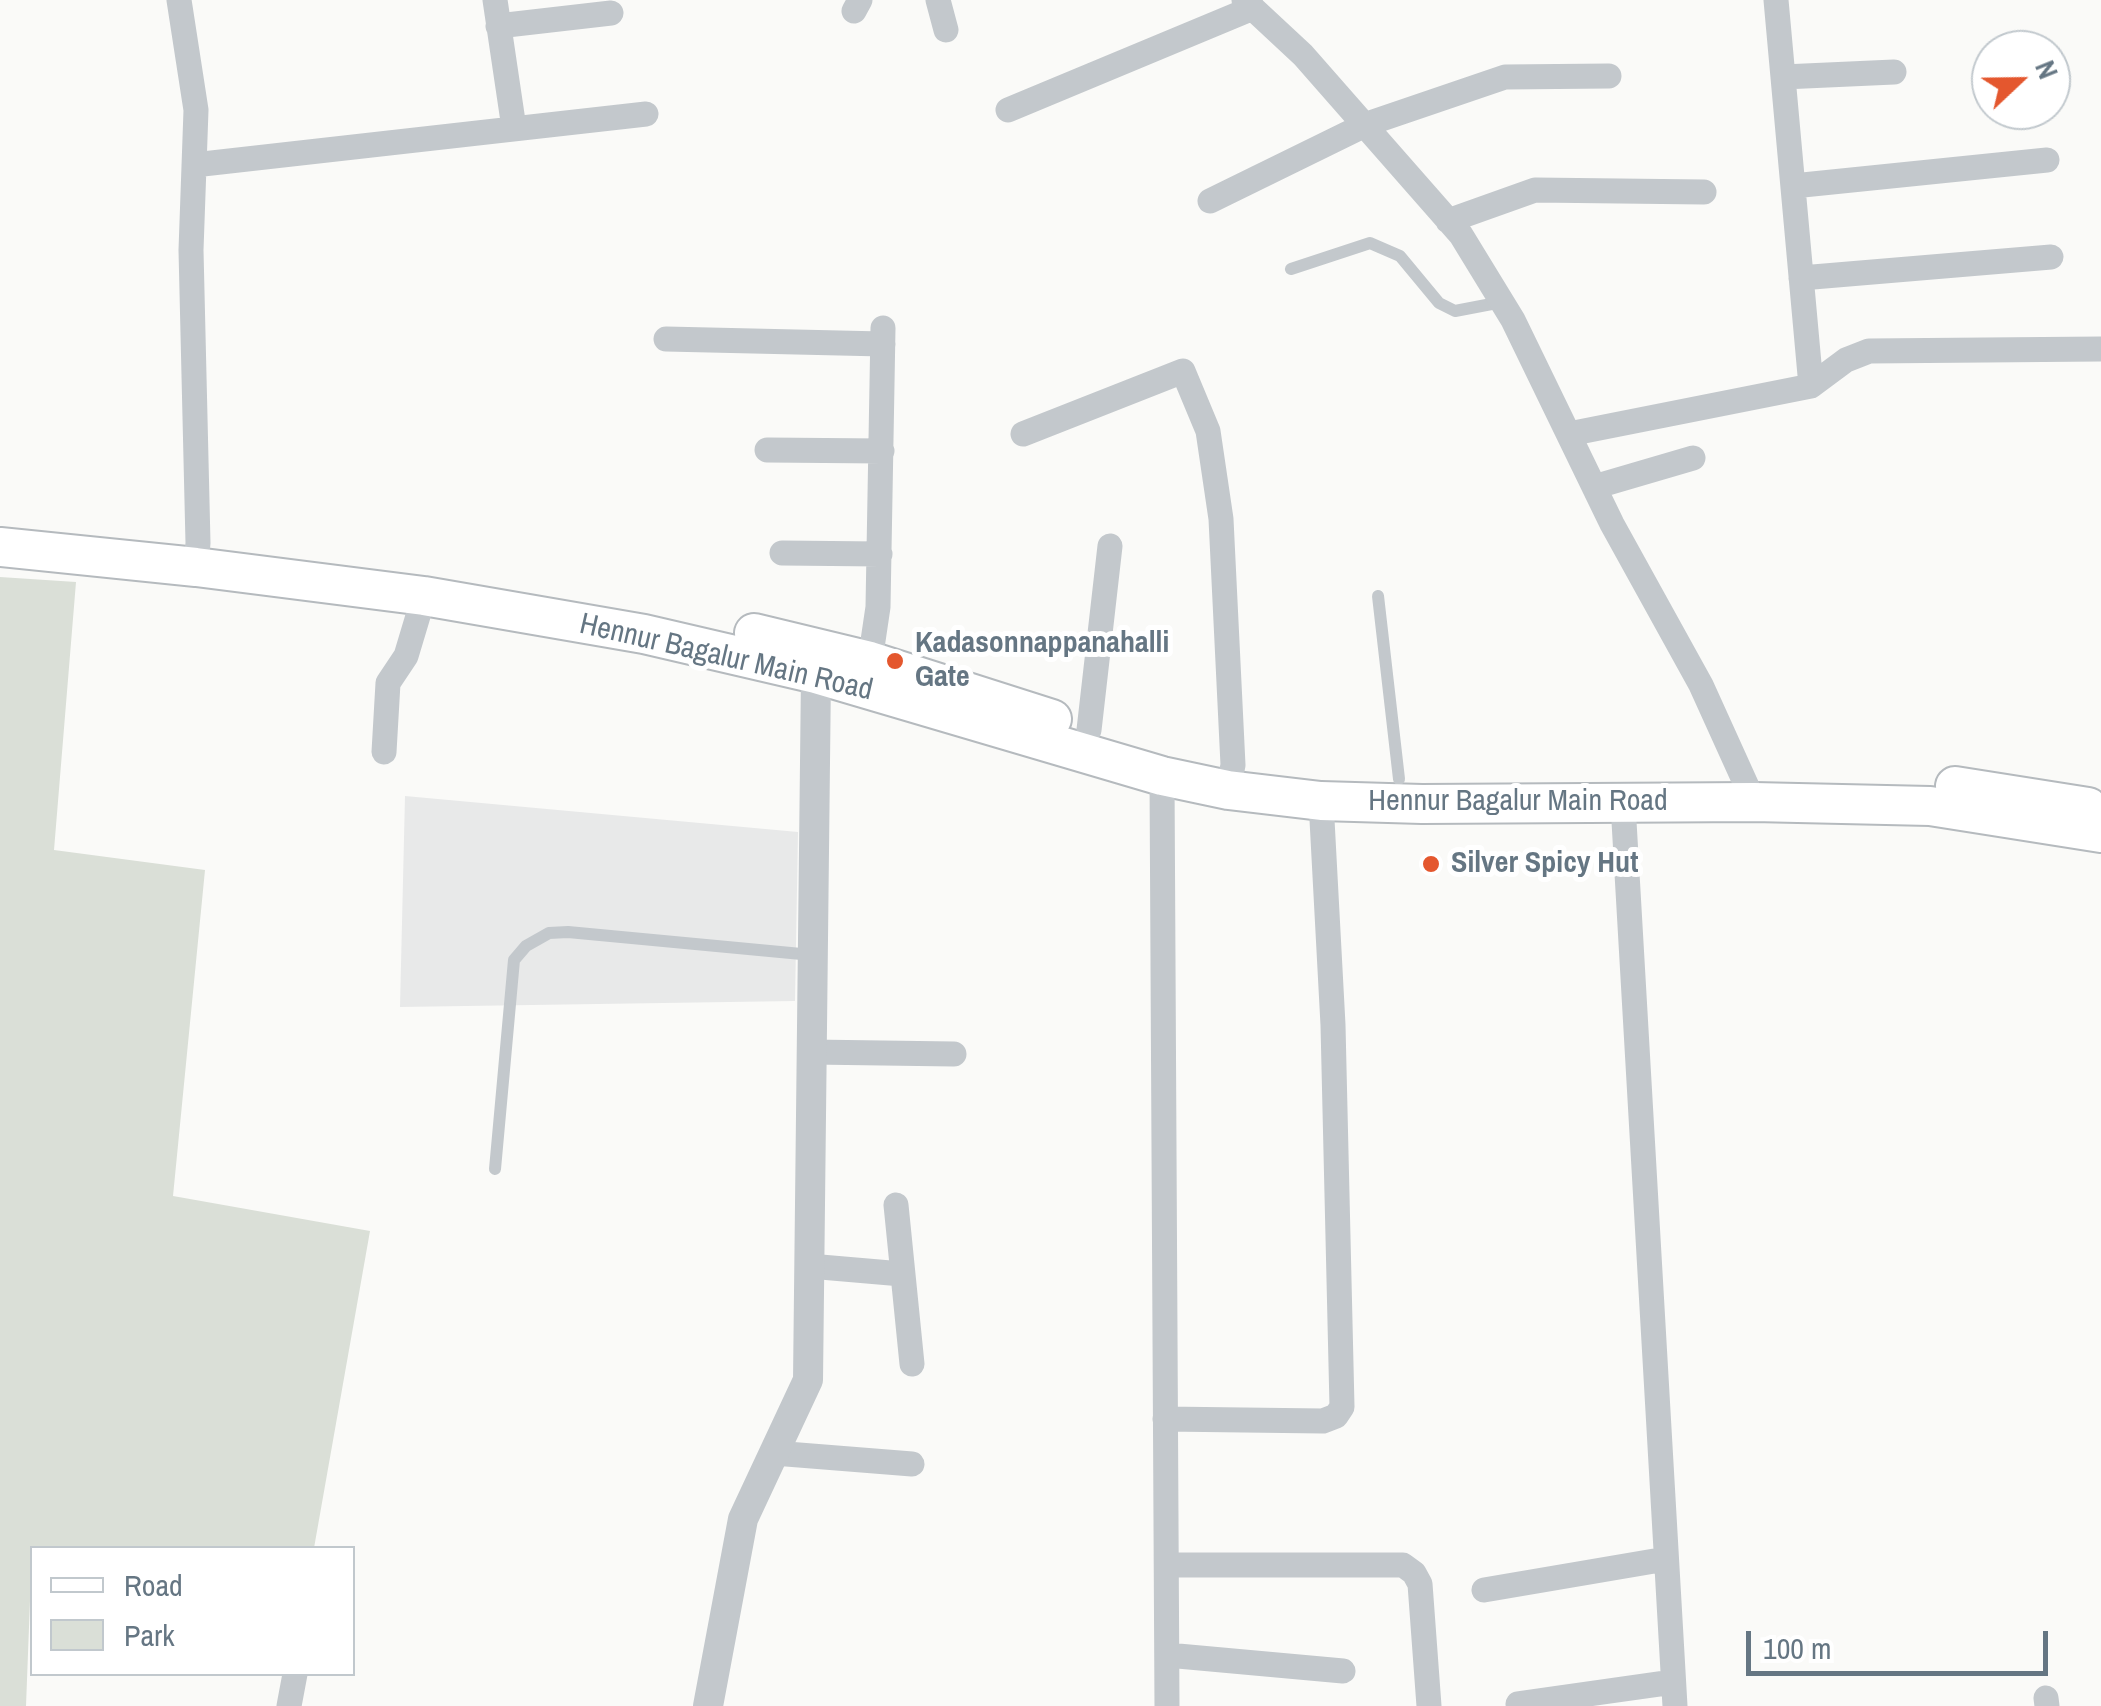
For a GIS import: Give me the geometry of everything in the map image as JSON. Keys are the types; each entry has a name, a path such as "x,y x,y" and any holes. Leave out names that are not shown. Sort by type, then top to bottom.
{"main road":[{"name":"Hennur Bagalur Main Road","path":"0,523 819,662 870,662 1230,778 1321,801 1623,804 1750,790 1924,781 2101,809"},
{"name":"Hennur Bagalur Main Road","path":"0,547 197,555 526,590 659,612 1162,776 1750,790 1930,806 2101,834"}],"street":[{"path":"179,0 196,110 191,250 197,555"},
{"path":"938,0 946,30"},
{"path":"1776,0 1811,386"},
{"path":"1008,110 1249,4 1303,55 1461,236 1502,302 1594,486 1701,685 1750,790"},
{"path":"514,128 496,13 611,14"},
{"path":"1783,78 1894,72"},
{"path":"1210,201 1366,124 1504,77 1609,76"},
{"path":"194,164 646,114"},
{"path":"1793,186 2047,160"},
{"path":"1448,220 1535,190 1704,192"},
{"path":"1801,278 2051,257"},
{"path":"666,339 883,336 878,607 870,662"},
{"path":"1569,434 1811,386 1846,360 1869,352 2101,349"},
{"path":"1024,434 1183,371 1208,431 1221,519 1230,778"},
{"path":"767,450 882,450"},
{"path":"1594,486 1693,458"},
{"path":"1089,730 1110,546"},
{"path":"782,552 880,554"},
{"path":"384,752 388,682 406,656 424,596"},
{"path":"708,1706 743,1519 808,1380 819,662"},
{"path":"1162,776 1166,1706"},
{"path":"1165,1419 1323,1420 1336,1416 1342,1407 1333,1026 1321,801"},
{"path":"1518,1704 1674,1694 1623,804"},
{"path":"811,1052 954,1054"},
{"path":"896,1205 912,1364"},
{"path":"809,1266 902,1274"},
{"path":"774,1453 912,1464"},
{"path":"1484,1590 1666,1559"},
{"path":"1166,1565 1404,1565 1420,1584 1429,1706"},
{"path":"1167,1655 1343,1671"},
{"path":"289,1706 295,1676"}],"lane":[{"path":"1291,269 1370,243 1400,256 1439,303 1455,311 1502,302"},
{"path":"1378,596 1400,779"},
{"path":"495,1169 514,960 526,946 549,933 568,932 812,955"}],"shaded area":[{"path":"405,796 798,832 795,1001 400,1007"}],"green space":[{"path":"0,577 76,582 54,850 205,870 173,1196 370,1231 314,1546 30,1546 26,1706 0,1706"}],"place":[{"name":"Kadasonnappanahalli Gate","path":"895,661"},
{"name":"Silver Spicy Hut","path":"1431,864"}]}
